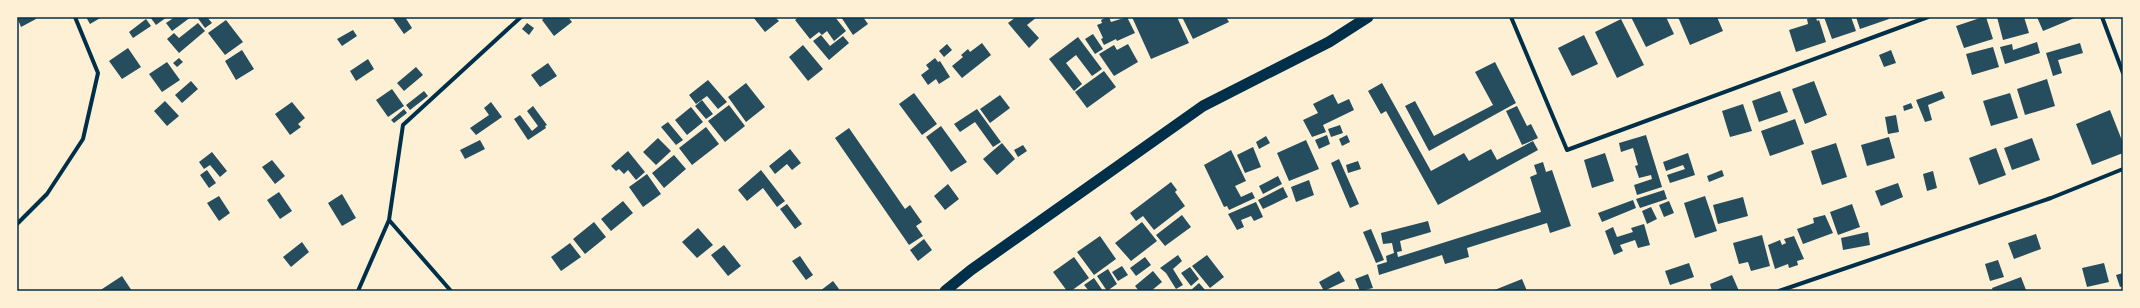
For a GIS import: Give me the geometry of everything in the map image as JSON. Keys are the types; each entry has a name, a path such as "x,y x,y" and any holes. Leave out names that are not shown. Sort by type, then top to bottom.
{"highway":[{"path":"945,291 970,270 1203,106 1330,42 1368,17"}],"street":[{"path":"17,224 47,194 82,140 98,73 75,17"},
{"path":"358,291 389,220 403,125 521,17"},
{"path":"1511,17 1567,150 1928,17"},
{"path":"2102,17 2123,74"},
{"path":"1779,291 2051,198 2123,169"},
{"path":"389,220 451,291"}],"building":[{"path":"17,17 35,17 36,19 21,27"},
{"path":"86,17 102,17 90,24"},
{"path":"150,17 167,17 156,25"},
{"path":"175,17 191,17 172,31 166,23"},
{"path":"197,17 207,17 212,23 205,28"},
{"path":"392,17 405,17 412,28 404,34"},
{"path":"545,17 568,17 572,22 554,36 542,20"},
{"path":"753,17 775,17 779,21 765,32"},
{"path":"799,17 835,17 846,31 834,41 827,31 822,35 819,32 810,39 795,20"},
{"path":"841,17 863,17 868,24 853,35"},
{"path":"1016,17 1037,17 1027,25 1039,38 1029,48 1008,23"},
{"path":"1109,17 1111,22 1127,17 1135,33 1117,41 1116,39 1104,45 1101,39 1103,38 1097,25 1102,23 1101,20"},
{"path":"1132,17 1177,17 1189,43 1151,59"},
{"path":"1182,17 1226,17 1229,22 1193,39"},
{"path":"1631,17 1666,17 1674,34 1646,47"},
{"path":"1678,17 1717,17 1723,31 1690,45"},
{"path":"1816,17 1817,21 1819,20 1826,42 1796,52 1789,30 1808,24 1807,19"},
{"path":"1824,17 1851,17 1856,31 1832,39"},
{"path":"1856,17 1888,17 1889,19 1860,29"},
{"path":"1986,17 1993,39 1964,48 1956,26"},
{"path":"1997,17 2024,17 2029,33 2003,40"},
{"path":"2037,17 2077,17 2043,31"},
{"path":"146,19 151,26 133,38 129,32"},
{"path":"1621,19 1644,65 1617,78 1595,32"},
{"path":"226,20 243,42 225,55 208,33"},
{"path":"198,23 205,31 179,53 167,39 174,33 179,38"},
{"path":"527,23 534,28 529,35 522,29"},
{"path":"353,30 357,36 342,46 337,39"},
{"path":"1093,34 1103,49 1095,54 1085,39"},
{"path":"821,35 830,46 843,36 849,43 829,60 813,41"},
{"path":"1584,35 1598,64 1572,76 1558,48"},
{"path":"1078,37 1102,69 1092,76 1076,55 1066,63 1082,84 1074,91 1049,59"},
{"path":"2037,42 2040,53 2005,64 2000,47 2012,44 2013,50"},
{"path":"982,43 991,55 962,78 952,66 963,57 961,55 968,49 970,52"},
{"path":"2080,43 2083,53 2058,60 2062,73 2053,76 2046,53"},
{"path":"947,44 952,50 944,57 939,51"},
{"path":"1128,44 1138,62 1114,76 1099,54 1114,45 1117,50"},
{"path":"803,45 823,69 808,81 789,57"},
{"path":"1993,47 1999,67 1972,75 1966,54"},
{"path":"128,48 141,67 122,79 109,61"},
{"path":"242,50 254,69 236,80 225,61"},
{"path":"1891,50 1896,63 1884,67 1879,55"},
{"path":"179,58 183,62 177,67 173,63"},
{"path":"935,58 938,62 940,61 950,77 939,84 936,79 928,85 921,75 929,69 926,65"},
{"path":"368,59 374,69 356,81 350,71"},
{"path":"167,62 180,80 162,92 149,74"},
{"path":"1495,62 1516,103 1429,151 1405,106 1415,101 1434,136 1493,105 1475,72"},
{"path":"548,63 557,76 540,87 531,75"},
{"path":"416,67 423,75 404,91 397,83"},
{"path":"1104,71 1116,87 1087,108 1075,92"},
{"path":"2047,79 2055,106 2025,115 2017,89"},
{"path":"708,80 727,102 718,109 707,96 696,104 689,95"},
{"path":"191,81 198,89 182,103 175,95"},
{"path":"1814,81 1827,115 1805,124 1792,89"},
{"path":"746,83 765,107 746,122 728,97"},
{"path":"1382,83 1431,171 1464,153 1469,161 1491,149 1497,160 1533,141 1538,150 1438,205 1386,111 1381,114 1368,91"},
{"path":"392,89 404,106 388,117 376,100"},
{"path":"424,91 428,96 410,110 406,105"},
{"path":"1780,91 1788,112 1759,122 1752,101"},
{"path":"1942,91 1945,98 1928,105 1932,120 1925,122 1916,100"},
{"path":"914,93 937,124 922,135 899,104"},
{"path":"2010,93 2018,118 1991,126 1983,101"},
{"path":"1333,94 1338,104 1349,99 1354,110 1323,125 1326,132 1312,137 1303,120 1318,113 1313,104"},
{"path":"1000,95 1010,108 990,123 980,109"},
{"path":"702,100 713,114 706,119 695,106"},
{"path":"165,101 179,116 167,126 154,111"},
{"path":"292,102 305,118 298,124 301,127 290,135 275,114"},
{"path":"491,102 502,117 476,135 470,128 489,115 484,108"},
{"path":"1911,103 1913,108 1904,111 1903,106"},
{"path":"1743,104 1752,131 1730,137 1722,111"},
{"path":"729,105 745,126 725,142 708,121"},
{"path":"533,106 547,125 545,126 546,128 528,140 514,119 520,115 532,131 538,126 527,111"},
{"path":"1517,106 1527,126 1531,124 1538,138 1522,145 1506,111"},
{"path":"691,107 703,122 687,135 675,120"},
{"path":"404,109 407,113 394,123 391,120"},
{"path":"977,109 1001,142 993,147 975,122 960,132 954,124"},
{"path":"2110,110 2123,143 2123,153 2092,165 2076,124"},
{"path":"1896,115 1899,132 1888,134 1885,117"},
{"path":"1795,119 1804,144 1770,156 1761,131"},
{"path":"668,122 683,140 676,145 661,127"},
{"path":"1340,125 1343,133 1331,137 1328,129"},
{"path":"941,126 967,162 951,172 926,137"},
{"path":"706,127 719,144 692,165 679,148"},
{"path":"849,128 905,209 910,205 922,222 916,226 923,236 909,245 835,138"},
{"path":"1327,135 1330,144 1319,149 1315,140"},
{"path":"1347,135 1350,142 1342,146 1339,139"},
{"path":"1646,135 1662,187 1637,195 1634,185 1652,179 1651,175 1639,178 1635,166 1638,165 1633,148 1621,152 1619,143"},
{"path":"1266,136 1270,143 1259,149 1256,142"},
{"path":"1889,137 1895,158 1867,166 1861,145"},
{"path":"658,138 671,151 656,165 643,152"},
{"path":"2032,138 2040,160 2012,170 2004,148"},
{"path":"480,140 485,149 465,159 460,150"},
{"path":"1306,140 1319,169 1289,181 1277,153"},
{"path":"1002,143 1015,159 997,175 983,159"},
{"path":"1836,143 1847,177 1822,185 1811,151"},
{"path":"1023,145 1027,151 1018,157 1014,150"},
{"path":"1253,147 1261,167 1245,173 1237,155"},
{"path":"1996,148 2006,175 1979,185 1969,158"},
{"path":"790,149 801,163 792,170 787,164 775,174 769,166"},
{"path":"1231,150 1246,181 1235,186 1241,197 1252,192 1255,198 1229,210 1227,206 1224,207 1204,165"},
{"path":"628,151 645,172 636,180 628,170 624,174 619,169 616,171 611,166"},
{"path":"212,152 227,171 220,177 210,165 204,169 199,162"},
{"path":"1605,153 1614,181 1592,188 1584,160"},
{"path":"1688,153 1695,175 1670,183 1667,175 1685,169 1683,165 1666,171 1663,162"},
{"path":"674,155 686,169 664,188 652,173"},
{"path":"1339,159 1359,204 1350,208 1331,163"},
{"path":"272,160 285,176 275,184 262,167"},
{"path":"1358,161 1361,169 1348,173 1346,165"},
{"path":"1543,162 1546,172 1552,170 1571,226 1550,233 1547,223 1467,248 1469,257 1445,264 1442,255 1379,275 1377,265 1387,262 1386,256 1394,253 1392,243 1383,244 1381,233 1428,221 1431,232 1400,241 1402,251 1397,252 1398,257 1541,212 1530,177 1537,174 1534,165"},
{"path":"207,170 216,183 209,188 200,175"},
{"path":"761,170 785,201 777,207 763,188 747,201 738,190"},
{"path":"1722,170 1724,176 1709,182 1707,176"},
{"path":"1933,171 1937,188 1927,191 1923,174"},
{"path":"647,174 661,194 643,207 629,187"},
{"path":"1278,176 1282,184 1263,194 1259,186"},
{"path":"1309,180 1314,195 1296,202 1291,187"},
{"path":"1171,182 1177,190 1175,192 1185,206 1154,230 1143,216 1136,221 1130,213"},
{"path":"1898,183 1903,197 1881,206 1875,191"},
{"path":"948,184 959,199 945,210 934,196"},
{"path":"1283,187 1288,197 1263,209 1258,200"},
{"path":"1664,190 1667,199 1640,208 1636,199"},
{"path":"279,192 292,211 280,219 267,200"},
{"path":"342,194 356,218 342,226 328,203"},
{"path":"219,196 230,213 219,221 207,203"},
{"path":"1705,196 1717,231 1695,238 1684,203"},
{"path":"1743,197 1748,216 1718,224 1713,205"},
{"path":"1633,200 1636,208 1602,222 1598,213"},
{"path":"623,201 633,213 611,231 601,219"},
{"path":"1669,201 1674,213 1664,217 1659,205"},
{"path":"1256,202 1263,217 1254,221 1251,216 1241,220 1244,227 1237,230 1228,214"},
{"path":"787,204 802,224 795,229 780,209"},
{"path":"1852,204 1860,227 1838,235 1830,212"},
{"path":"1651,207 1657,219 1647,224 1642,211"},
{"path":"1182,215 1191,227 1165,246 1156,235"},
{"path":"1825,215 1833,233 1803,244 1797,229 1814,223 1813,218"},
{"path":"594,222 606,237 585,254 573,239"},
{"path":"1142,222 1157,241 1131,261 1115,243"},
{"path":"1644,224 1650,245 1638,248 1635,240 1620,245 1623,251 1614,255 1605,231 1613,227 1617,237 1633,232 1631,228"},
{"path":"698,228 713,245 697,258 682,242"},
{"path":"1371,229 1384,260 1376,263 1363,232"},
{"path":"1868,232 1870,245 1843,250 1841,238"},
{"path":"2036,234 2041,249 2014,259 2008,243"},
{"path":"1762,235 1770,266 1751,271 1748,262 1739,264 1733,243"},
{"path":"1100,236 1116,259 1094,275 1077,252"},
{"path":"1794,236 1804,259 1797,261 1798,265 1789,268 1788,264 1775,269 1768,245 1780,240 1782,245 1786,243 1784,239"},
{"path":"924,239 932,250 918,261 910,250"},
{"path":"302,242 309,252 291,267 283,257"},
{"path":"570,243 581,257 561,271 551,257"},
{"path":"724,245 741,266 728,276 711,255"},
{"path":"1178,255 1182,261 1173,269 1183,285 1176,289 1166,273 1160,268"},
{"path":"1207,255 1224,277 1210,288 1192,266"},
{"path":"800,256 813,275 806,280 792,261"},
{"path":"1074,257 1089,278 1071,291 1067,291 1053,272"},
{"path":"1145,257 1151,265 1136,276 1130,268"},
{"path":"1998,260 2004,277 1990,281 1985,264"},
{"path":"1689,263 1694,277 1670,285 1665,271"},
{"path":"2104,263 2109,282 2087,287 2082,268"},
{"path":"1122,266 1128,275 1118,281 1112,272"},
{"path":"1190,267 1199,279 1191,286 1181,273"},
{"path":"1108,269 1117,284 1107,291 1097,276"},
{"path":"1153,271 1162,282 1151,291 1139,291 1135,286"},
{"path":"1339,271 1345,281 1324,291 1319,282"},
{"path":"2123,273 2123,286 2120,287 2116,275"},
{"path":"1368,274 1373,288 1360,291 1355,279"},
{"path":"1732,275 1739,291 1712,291 1710,284"},
{"path":"122,276 132,291 99,291"},
{"path":"2021,277 2026,290 1993,291 1992,288"},
{"path":"1094,278 1103,291 1089,291 1084,285"},
{"path":"1522,279 1527,291 1492,291"},
{"path":"833,281 839,289 836,291 820,291"},
{"path":"1199,283 1206,291 1190,291"}]}
